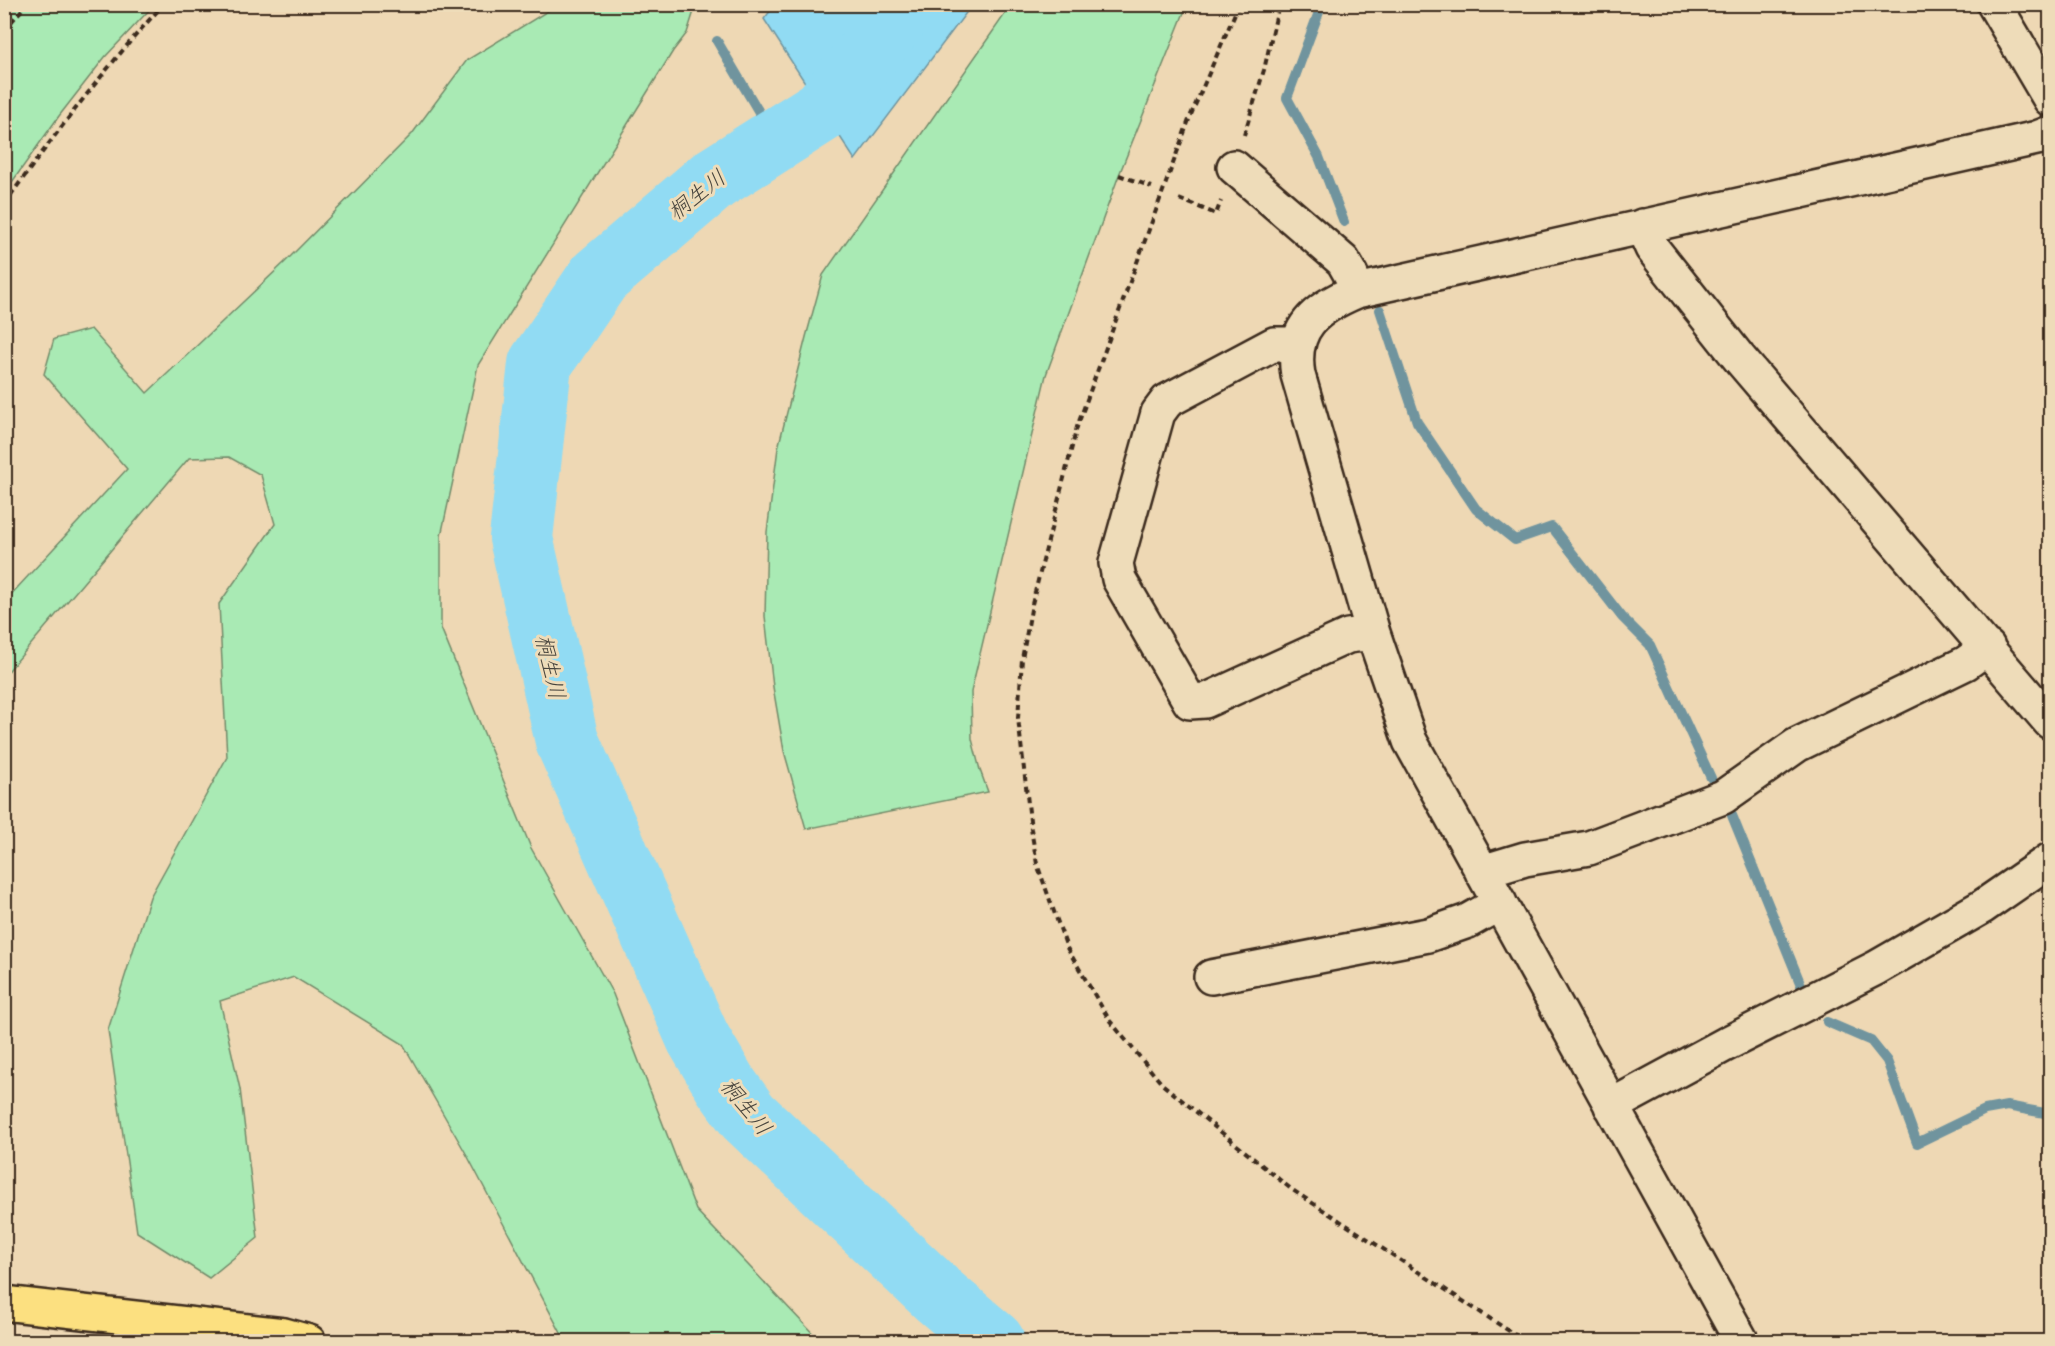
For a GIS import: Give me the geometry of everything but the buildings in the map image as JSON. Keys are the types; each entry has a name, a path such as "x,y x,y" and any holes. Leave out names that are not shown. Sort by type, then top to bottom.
{"main road":[{"path":"4,1303 284,1335 309,1341"}],"street":[{"path":"1994,4 2050,99"},
{"path":"1742,1341 1410,741 1373,633 1298,375 1295,358 1297,344 1303,329 1321,310 1338,298 1357,291 2037,138 2050,133"},
{"path":"1234,167 1343,261 1357,291"},
{"path":"1642,226 1652,248 1739,358 2050,722"},
{"path":"1297,344 1274,344 1167,401 1158,413 1116,563 1119,579 1190,702 1205,701 1348,636 1373,633"},
{"path":"1482,872 1525,859 1589,848 1723,796 1797,745 1966,663 1988,647"},
{"path":"1611,1106 1726,1044 1876,968 1982,907 2050,860"},
{"path":"1211,977 1428,934 1468,921 1500,903"}],"path":[{"path":"4,30 27,4"},
{"path":"4,204 115,58 164,4"},
{"path":"1239,4 1190,117 1077,427 1032,604 1022,659 1018,718 1029,819 1037,864 1067,948 1110,1021 1162,1084 1291,1189 1526,1341"},
{"path":"1179,199 1216,214 1234,167 1264,70 1279,4"},
{"path":"1119,175 1152,187"}],"green space":[{"path":"5,4 154,5 105,57 59,116 5,192"},
{"path":"559,4 696,5 687,33 673,51 478,365 441,536 441,628 531,848 613,994 696,1210 820,1341 568,1341 561,1333 468,1157 403,1044 294,977 220,1001 240,1089 258,1238 209,1278 137,1232 108,1030 150,897 227,757 219,604 275,524 261,475 229,457 189,458 5,675 5,601 127,469 44,374 54,339 91,329 147,393 284,263 412,134 467,60"},
{"path":"1012,4 1187,5 1119,175 1046,375 971,692 972,739 988,792 806,829 784,751 773,687 765,616 767,532 778,448 823,275"}],"water":[{"path":"775,5 972,5 855,160 764,19"}],"waterway":[{"name":"桐生川","path":"907,4 823,110 714,179 599,277 540,364 521,538 567,741 698,1038 725,1084 748,1116 939,1296 993,1342"},
{"path":"1322,4 1287,98 1319,157 1344,222"},
{"path":"717,41 776,141"},
{"path":"1380,310 1417,422 1476,509 1515,540 1552,527 1622,617 1650,645 1711,778"},
{"path":"1731,813 1801,985"},
{"path":"1827,1022 1871,1041 1887,1061 1917,1143 1985,1110 2007,1106 2050,1114"}]}
